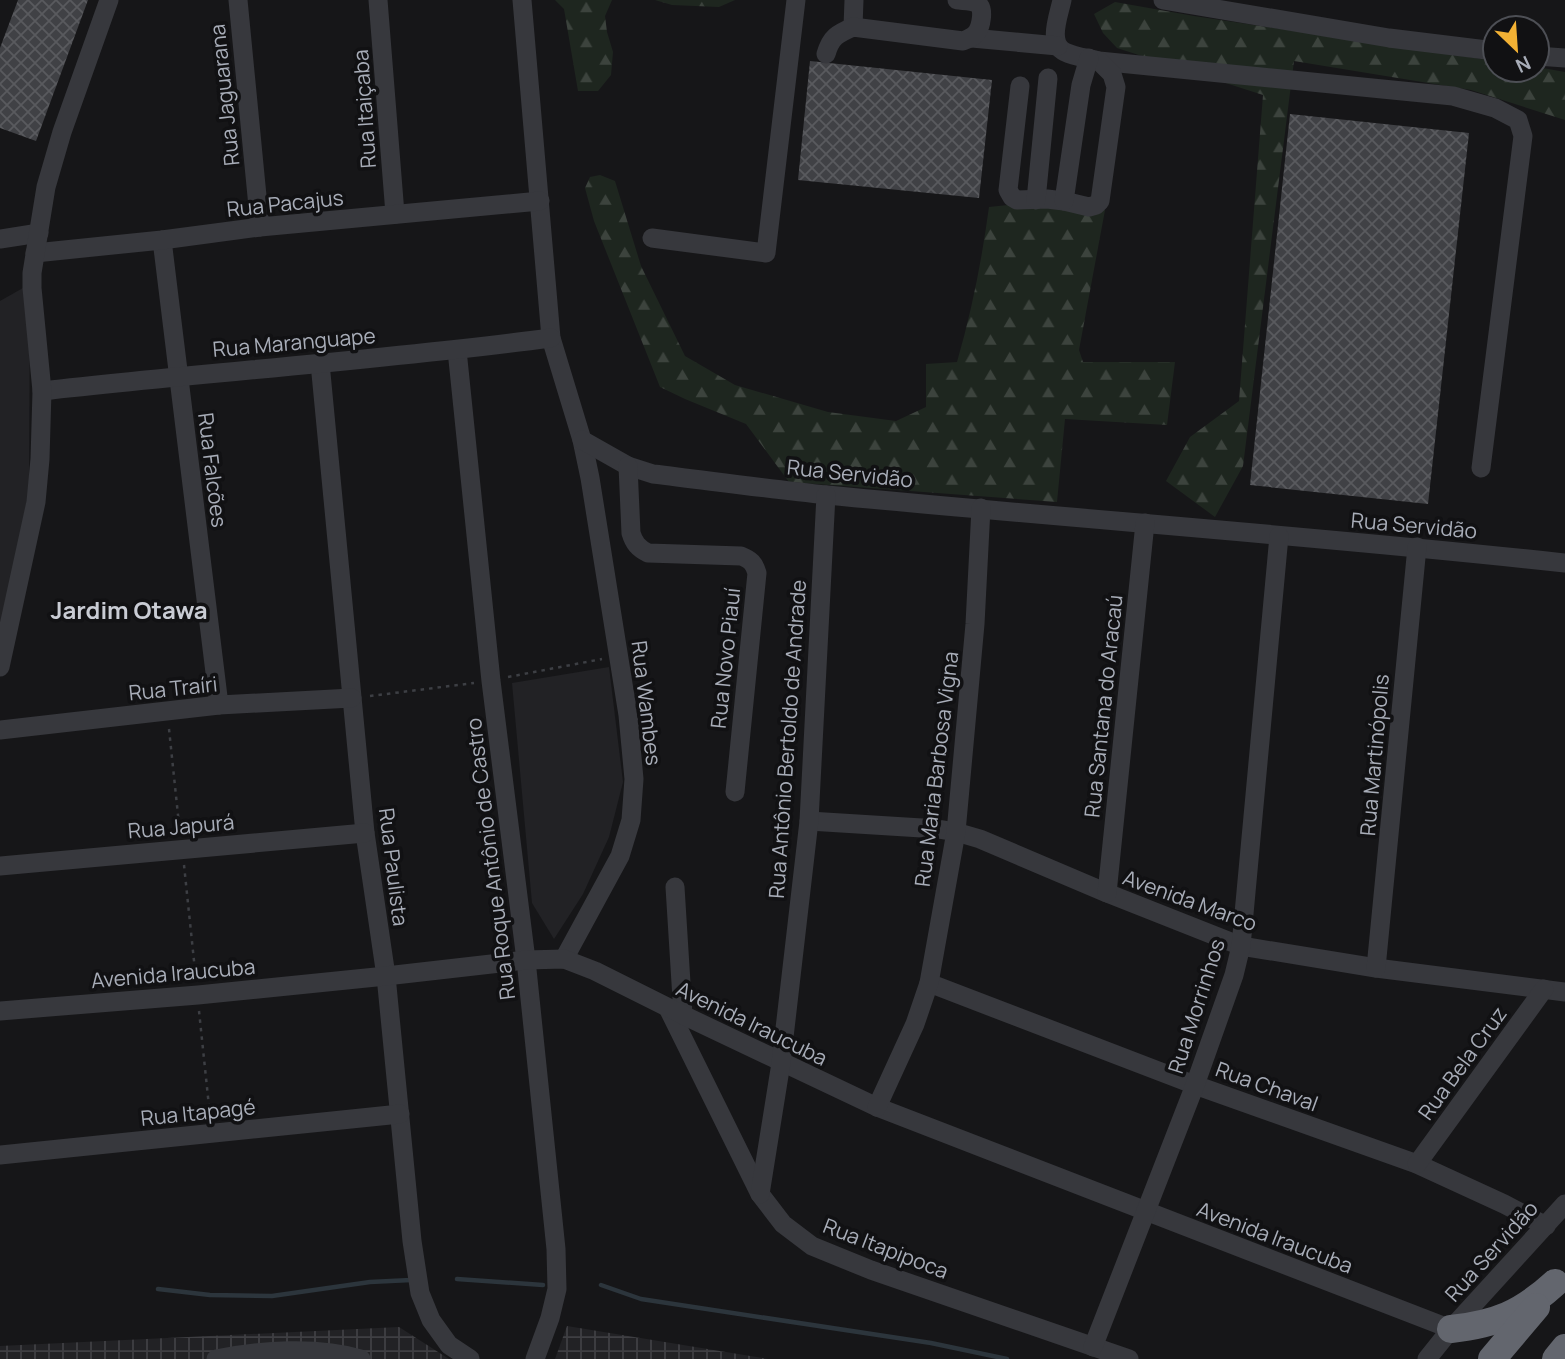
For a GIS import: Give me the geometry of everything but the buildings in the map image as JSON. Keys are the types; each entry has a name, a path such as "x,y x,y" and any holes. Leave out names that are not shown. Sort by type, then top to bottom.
{"highway":[{"path":"1451,1329 1495,1322 1526,1307 1560,1278"},
{"path":"1492,1359 1560,1278"},
{"path":"1556,1359 1565,1348"}],"street":[{"path":"0,667 36,502 42,391 32,273 46,187 62,132 109,0"},
{"name":"Rua Jaguarana","path":"238,0 260,227"},
{"name":"Rua Itaiçaba","path":"378,0 395,214"},
{"path":"522,0 551,338 582,440"},
{"path":"652,239 766,253 796,0"},
{"path":"853,27 855,0"},
{"path":"957,0 971,1 981,7 978,31 972,38"},
{"path":"1062,0 1055,37 1064,52 1094,59 1453,96 1495,108 1518,120 1523,136 1481,468"},
{"path":"1163,0 1245,6 1389,38 1481,49"},
{"path":"826,54 829,43 838,34 853,27 963,41 972,38 1058,46"},
{"path":"1064,201 1081,85 1094,59"},
{"path":"1020,86 1008,190 1012,197 1017,200 1064,201 1089,207 1096,205 1100,201 1116,87 1112,74 1094,59"},
{"path":"1036,200 1048,78"},
{"name":"Rua Pacajus","path":"36,253 260,227 540,201"},
{"path":"0,239 39,233"},
{"name":"Rua Falcões","path":"162,240 219,705"},
{"name":"Rua Maranguape","path":"42,391 178,375 457,350 551,338"},
{"name":"Rua Roque Antônio de Castro","path":"457,350 556,1249 556,1289 550,1318 534,1359"},
{"name":"Rua Paulista","path":"320,363 365,833 386,976 412,1241 420,1293 431,1320 449,1345 470,1359"},
{"name":"Rua Servidão","path":"582,440 628,466 653,474 826,495 1417,547 1565,563"},
{"name":"Rua Wambes","path":"564,959 620,856 631,820 634,779 628,715 582,440"},
{"name":"Rua Novo Piauí","path":"628,466 631,533 640,549 648,553 741,556 754,564 757,573 735,792"},
{"name":"Rua Antônio Bertoldo de Andrade","path":"760,1194 780,1063 809,821 826,495"},
{"name":"Rua Maria Barbosa Vigna","path":"877,1107 915,1024 929,983 956,832 975,624 981,509"},
{"name":"Rua Santana do Aracaú","path":"1107,893 1145,523"},
{"name":"Rua Morrinhos","path":"1093,1348 1195,1085 1234,975 1241,946 1279,536"},
{"name":"Rua Martinópolis","path":"1376,968 1417,547"},
{"name":"Rua Traíri","path":"0,730 219,705 352,698"},
{"name":"Avenida Marco","path":"809,821 956,832 980,839 1241,946 1376,968 1565,992"},
{"name":"Rua Japurá","path":"0,866 365,833"},
{"path":"675,887 675,1012"},
{"name":"Avenida Iraucuba","path":"0,1011 198,995 526,960 564,959 595,971 780,1063 877,1107 1451,1329"},
{"name":"Rua Chaval","path":"929,983 1195,1085 1417,1164 1546,1226"},
{"name":"Rua Bela Cruz","path":"1417,1164 1544,989"},
{"name":"Rua Itapipoca","path":"675,1012 760,1194 783,1224 812,1245 871,1270 1129,1359"},
{"name":"Rua Itapagé","path":"0,1155 400,1114"},
{"name":"Rua Servidão","path":"1427,1359 1565,1204"},
{"path":"216,1359 237,1354 315,1350 342,1353 361,1359"}],"path":[{"path":"168,712 212,1133"}],"shaded area":[{"path":"30,284 29,490 0,643 0,301"},
{"path":"609,667 623,782 609,837 583,894 554,939 532,903 512,683"},
{"path":"567,1326 768,1359 555,1359"},
{"path":"399,1327 449,1359 0,1359 0,1346"}],"green space":[{"path":"555,0 612,0 605,16 613,52 611,75 598,91 578,91 564,9"},
{"path":"655,0 735,0 719,7 672,5"},
{"path":"1115,2 1481,59 1481,84 1551,84 1551,70 1565,72 1565,120 1471,90 1294,61 1243,466 1215,517 1166,481 1190,437 1239,401 1263,95 1117,48 1103,33 1094,14"},
{"path":"600,175 615,181 641,266 685,356 735,385 828,412 896,421 926,407 926,364 957,362 976,284 989,207 1047,201 1105,210 1079,350 1083,362 1175,362 1167,425 1065,419 1057,502 789,482 746,424 660,387 594,221 585,188 590,177"}],"waterway":[{"path":"457,1279 543,1285"},
{"path":"158,1289 210,1295 272,1296 370,1282 411,1280"},
{"path":"601,1285 641,1299 931,1343 1007,1359"}],"district":[{"name":"Jardim Otawa","path":"129,609"}]}
